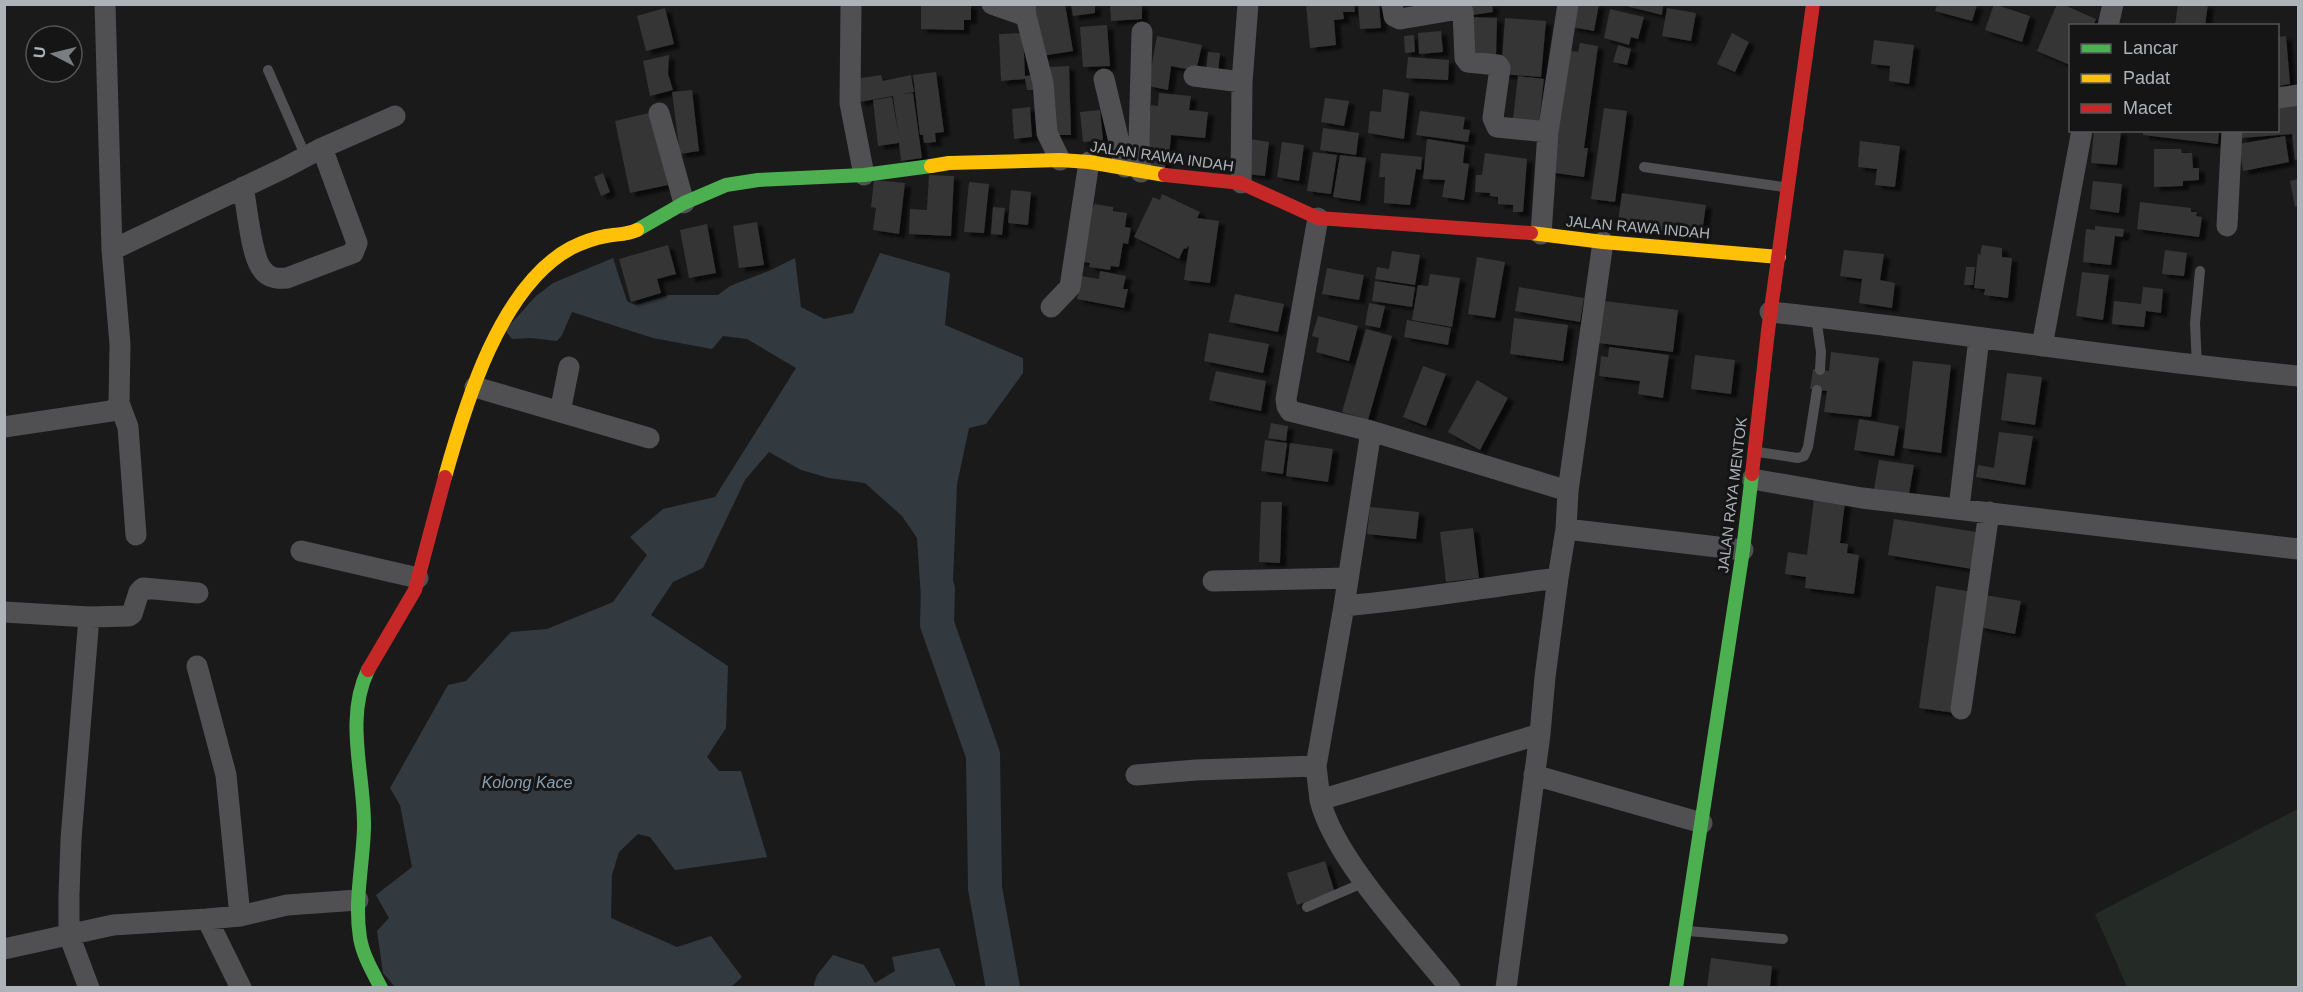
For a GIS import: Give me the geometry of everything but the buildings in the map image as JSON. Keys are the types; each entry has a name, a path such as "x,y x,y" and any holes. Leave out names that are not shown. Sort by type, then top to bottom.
{"main road":[{"name":"JALAN RAYA MENTOK","path":"1676,987 1743,550 1770,312 1813,4"},
{"name":"JALAN RAWA INDAH","path":"381,987 364,953 360,937 358,900 364,827 358,770 356,705 362,682 374,657 415,590 452,452 483,359 506,316 531,283 546,266 571,248 605,236 632,233 684,203 726,185 758,180 864,175 949,163 1060,160 1242,183 1318,218 1541,234 1603,242 1779,257"}],"street":[{"path":"105,4 112,250 120,344 119,403 128,427 136,535"},
{"path":"851,4 850,103 864,175"},
{"path":"992,4 1025,10 1043,83 1047,133 1060,160"},
{"path":"1242,183 1242,82 1248,4"},
{"path":"1392,4 1394,16 1400,19 1461,10 1463,12 1465,58 1468,62 1498,65 1500,68 1494,124 1497,127 1548,132"},
{"path":"1541,234 1548,132 1568,4"},
{"path":"2108,24 2113,4"},
{"path":"1133,170 1139,142 1142,32"},
{"path":"1194,76 1242,82"},
{"path":"1104,79 1133,170"},
{"path":"2279,98 2298,95"},
{"path":"659,113 684,203"},
{"path":"112,250 314,152 395,116"},
{"path":"2043,346 2082,132"},
{"path":"2227,226 2232,132"},
{"path":"243,187 256,256 261,269 270,276 278,279 287,278 353,253 357,243 314,152"},
{"path":"1051,307 1070,287 1089,162"},
{"path":"1318,218 1292,365 1287,406 1290,411 1371,431 1568,491"},
{"path":"1506,987 1566,529 1568,491 1603,242"},
{"path":"1770,312 2197,367 2298,376"},
{"path":"1959,508 1979,338"},
{"path":"560,412 569,367"},
{"path":"475,387 649,438"},
{"path":"4,427 111,411 119,403"},
{"path":"1371,431 1316,766 1320,800 1332,832 1365,882 1450,987"},
{"path":"1752,479 1862,498 2298,549"},
{"path":"1960,709 1989,512"},
{"path":"1566,529 1743,550"},
{"path":"301,551 418,578"},
{"path":"1213,581 1348,578"},
{"path":"1344,606 1381,603 1473,588 1558,578"},
{"path":"4,612 88,617 129,616 143,588 198,593"},
{"path":"88,617 71,839 69,935 89,987"},
{"path":"197,666 226,775 240,916"},
{"path":"1320,800 1540,734"},
{"path":"1136,775 1206,769 1316,766"},
{"path":"1534,775 1702,823"},
{"path":"4,949 113,925 240,916 287,905 358,900"},
{"path":"207,919 241,987"}],"lane":[{"path":"268,70 314,152"},
{"path":"1644,167 1789,188"},
{"path":"2197,367 2195,323 2200,271"},
{"path":"1816,317 1821,352 1820,370"},
{"path":"1754,451 1798,458 1804,456 1808,447 1817,390"},
{"path":"1307,907 1365,882"},
{"path":"1685,931 1783,939"}],"shaded area":[{"path":"2298,809 2298,987 2127,987 2095,914"}],"water":[{"name":"Kolong Kace","path":"880,253 950,273 945,325 1023,358 1023,373 986,424 969,428 957,484 951,629 928,644 923,628 917,538 902,516 865,483 829,478 801,470 769,452 745,480 703,568 673,582 651,615 728,666 726,728 707,757 719,771 741,771 767,857 675,870 650,837 638,834 619,852 612,875 611,918 677,947 711,936 742,977 730,988 395,987 383,973 377,931 389,918 376,895 412,867 400,805 390,788 448,685 466,681 511,632 547,629 613,602 647,555 630,537 663,509 715,497 796,368 747,339 723,336 712,349 653,338 572,312 557,341 531,338 512,339 505,330 536,296 553,283 613,258 627,301 635,305 668,295 718,295 730,286 795,258 801,307 824,319 853,313"},
{"path":"939,948 956,987 813,987 817,975 833,955 864,965 875,983 895,971 892,957"}],"waterway":[{"path":"938,589 937,624 983,755 985,888 1003,988"}],"traffic: fast":[{"path":"637,230 684,203 726,185 758,180 864,175 931,166"},
{"path":"1676,988 1743,550 1752,474"},
{"path":"368,670 357,708 356,728 364,828 358,924 363,951 381,988"}],"traffic: slow":[{"path":"931,166 949,163 1060,160 1089,162 1165,175"},
{"path":"445,477 475,383 505,318 524,290 546,266 571,248 597,238 637,230"},
{"path":"1531,233 1603,242 1779,257"}],"traffic: jam":[{"path":"1752,474 1768,331 1813,4"},
{"path":"1165,175 1241,183 1318,218 1531,233"},
{"path":"368,670 415,590 445,477"}]}
